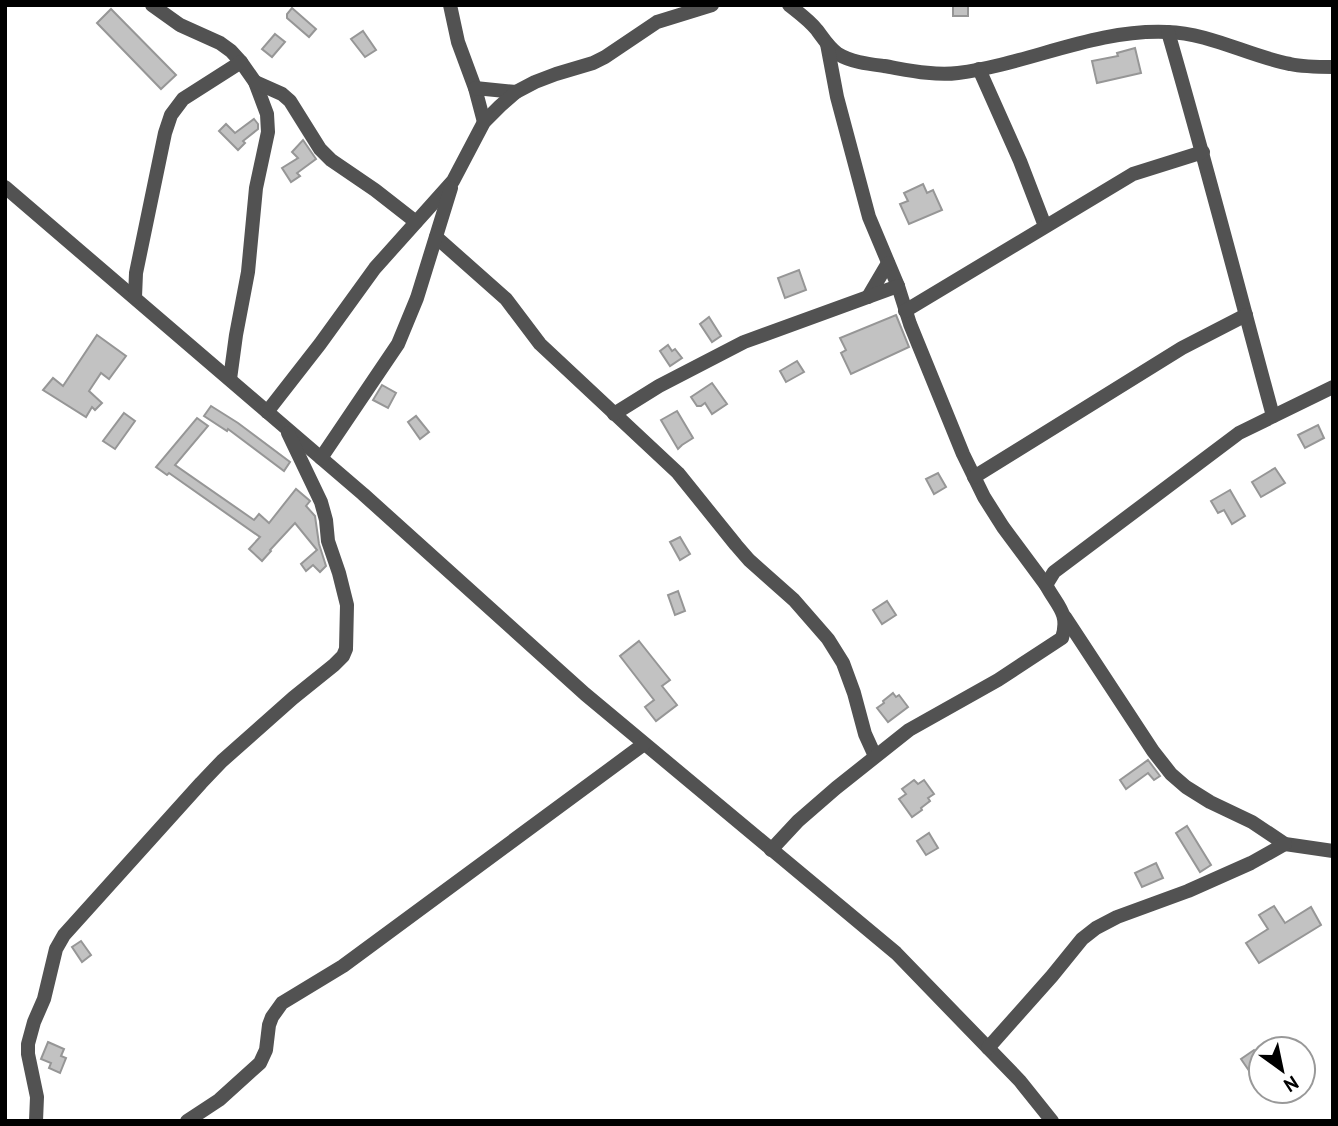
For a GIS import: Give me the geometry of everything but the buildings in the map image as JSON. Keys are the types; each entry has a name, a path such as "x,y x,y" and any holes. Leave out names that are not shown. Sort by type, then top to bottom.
{"street":[{"path":"152,5 180,24 220,43 241,62 255,82 267,114 268,132 256,188 248,272 230,379"},
{"path":"450,5 458,42 484,122"},
{"path":"321,458 398,344 418,298 453,181 484,122 516,92 556,74 593,63 657,22 712,5"},
{"path":"789,5 812,24 838,54 851,60 911,71 957,73 1110,35 1138,32 1189,34 1289,64 1316,68 1333,67"},
{"path":"1168,32 1273,415"},
{"path":"827,44 851,155 869,217 974,477 1003,527 1046,585 1153,751 1171,774 1210,802 1252,822 1285,844 1333,850"},
{"path":"135,297 142,240 171,116 183,99 241,62"},
{"path":"979,69 1020,161 1045,226"},
{"path":"255,82 282,94 290,101 320,149 331,160 416,222"},
{"path":"475,88 516,92"},
{"path":"905,311 1133,174 1203,152"},
{"path":"267,412 375,268 453,181"},
{"path":"5,187 321,458 585,694 896,953 1020,1082 1052,1121"},
{"path":"436,237 506,299 540,344 678,473 736,545 794,600 828,639 843,663 865,734 875,756"},
{"path":"868,297 888,263"},
{"path":"614,414 659,386 744,342 898,286"},
{"path":"974,477 1182,348 1246,315"},
{"path":"1046,585 1054,572 1239,433 1333,387"},
{"path":"36,1121 37,1097 28,1044 44,999 56,949 64,935 215,769 262,725 334,665 346,649 347,605 328,541 326,520 321,502 286,429"},
{"path":"771,850 808,813 909,730 1054,645 1062,638 1065,617"},
{"path":"187,1121 219,1100 260,1063 266,1050 269,1025 282,1003 343,966 644,744"},
{"path":"988,1048 1082,939 1096,928 1251,863 1285,844"}]}
